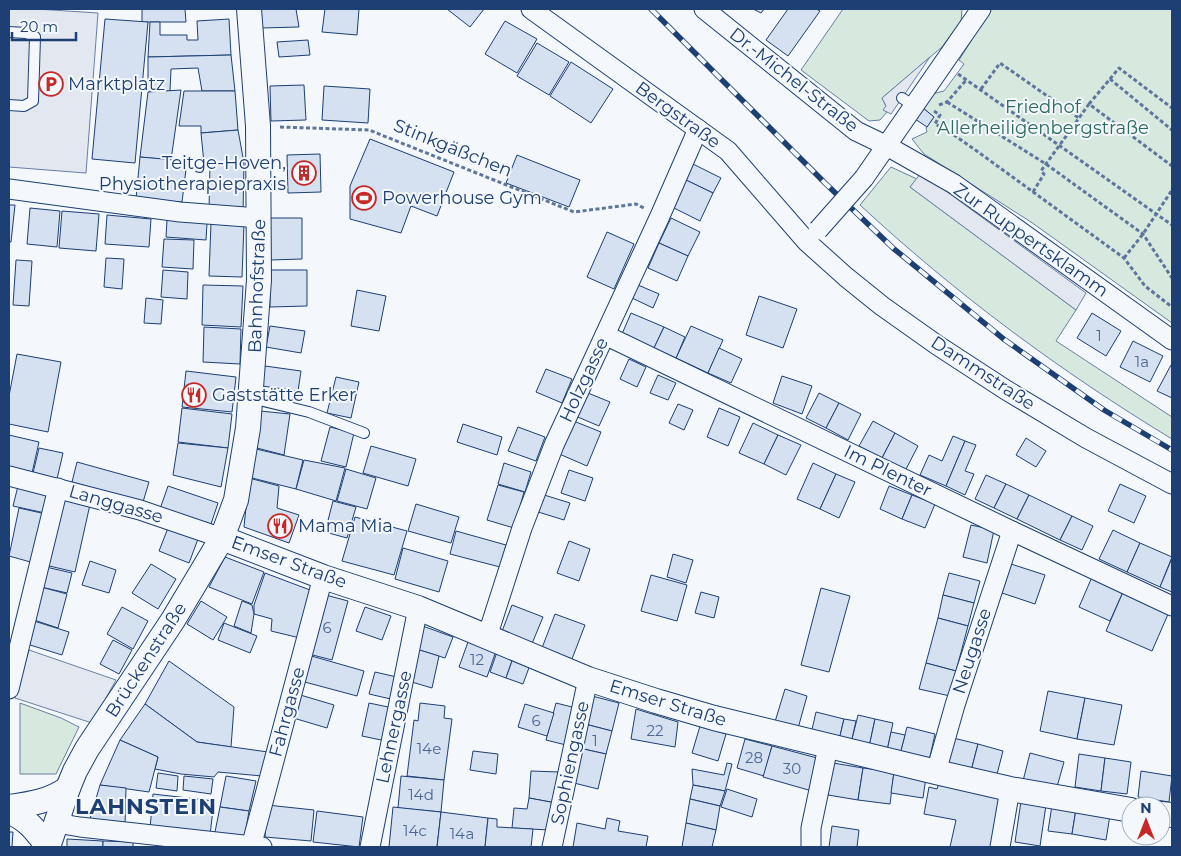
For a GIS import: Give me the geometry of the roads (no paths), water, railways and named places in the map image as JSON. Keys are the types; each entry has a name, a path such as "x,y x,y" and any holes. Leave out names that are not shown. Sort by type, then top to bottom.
{"street":[{"name":"Bahnhofstraße","path":"242,472 258,318 260,218 258,126 250,9"},
{"name":"Bergstraße","path":"531,9 728,151 812,236"},
{"name":"Dr.-Michel-Straße","path":"704,9 856,131 887,146"},
{"path":"812,236 864,178 887,146 908,102 943,63 981,9"},
{"name":"Holzgasse","path":"487,637 522,528 554,445 660,216 698,128"},
{"name":"Zur Ruppertsklamm","path":"887,146 954,184 1172,340"},
{"path":"9,189 180,212 260,218"},
{"name":"Dammstraße","path":"812,236 846,277 882,306 937,345 1006,390 1086,438 1172,484"},
{"name":"Im Plenter","path":"605,335 1172,606"},
{"name":"Brückenstraße","path":"48,847 75,771 173,620 222,538 232,513 242,472"},
{"name":"Langgasse","path":"9,476 140,510 222,538"},
{"path":"9,689 58,488"},
{"name":"Neugasse","path":"936,772 955,705 1012,531"},
{"name":"Emser Straße","path":"222,538 323,577 418,608 588,679 714,718 828,747 1010,789 1121,808"},
{"name":"Fahrgasse","path":"255,847 323,577"},
{"name":"Lehnergasse","path":"370,847 418,608"},
{"name":"Sophiengasse","path":"552,847 588,679"},
{"path":"811,847 811,828 828,747"},
{"path":"9,807 36,803 60,794 68,788"},
{"path":"1000,847 1010,789"},
{"path":"36,803 50,809 68,825 255,847"},
{"path":"9,812 18,815 28,822 48,847"}],"lane":[{"path":"9,32 26,33 35,37 33,101 24,106 9,105"},
{"path":"251,398 309,412 364,433"}],"railway":[{"path":"651,9 826,184 893,248 1005,340 1104,410 1172,450"}],"place":[{"name":"Marktplatz","path":"51,84"},
{"name":"Teitge-Hoven, Physiotherapiepraxis","path":"304,173"},
{"name":"Powerhouse Gym","path":"364,198"},
{"name":"Gaststätte Erker","path":"194,395"},
{"name":"Mama Mia","path":"280,526"}],"district":[{"name":"LAHNSTEIN","path":"146,806"}],"park label":[{"name":"Friedhof Allerheiligenbergstraße","path":"1043,117"}]}
